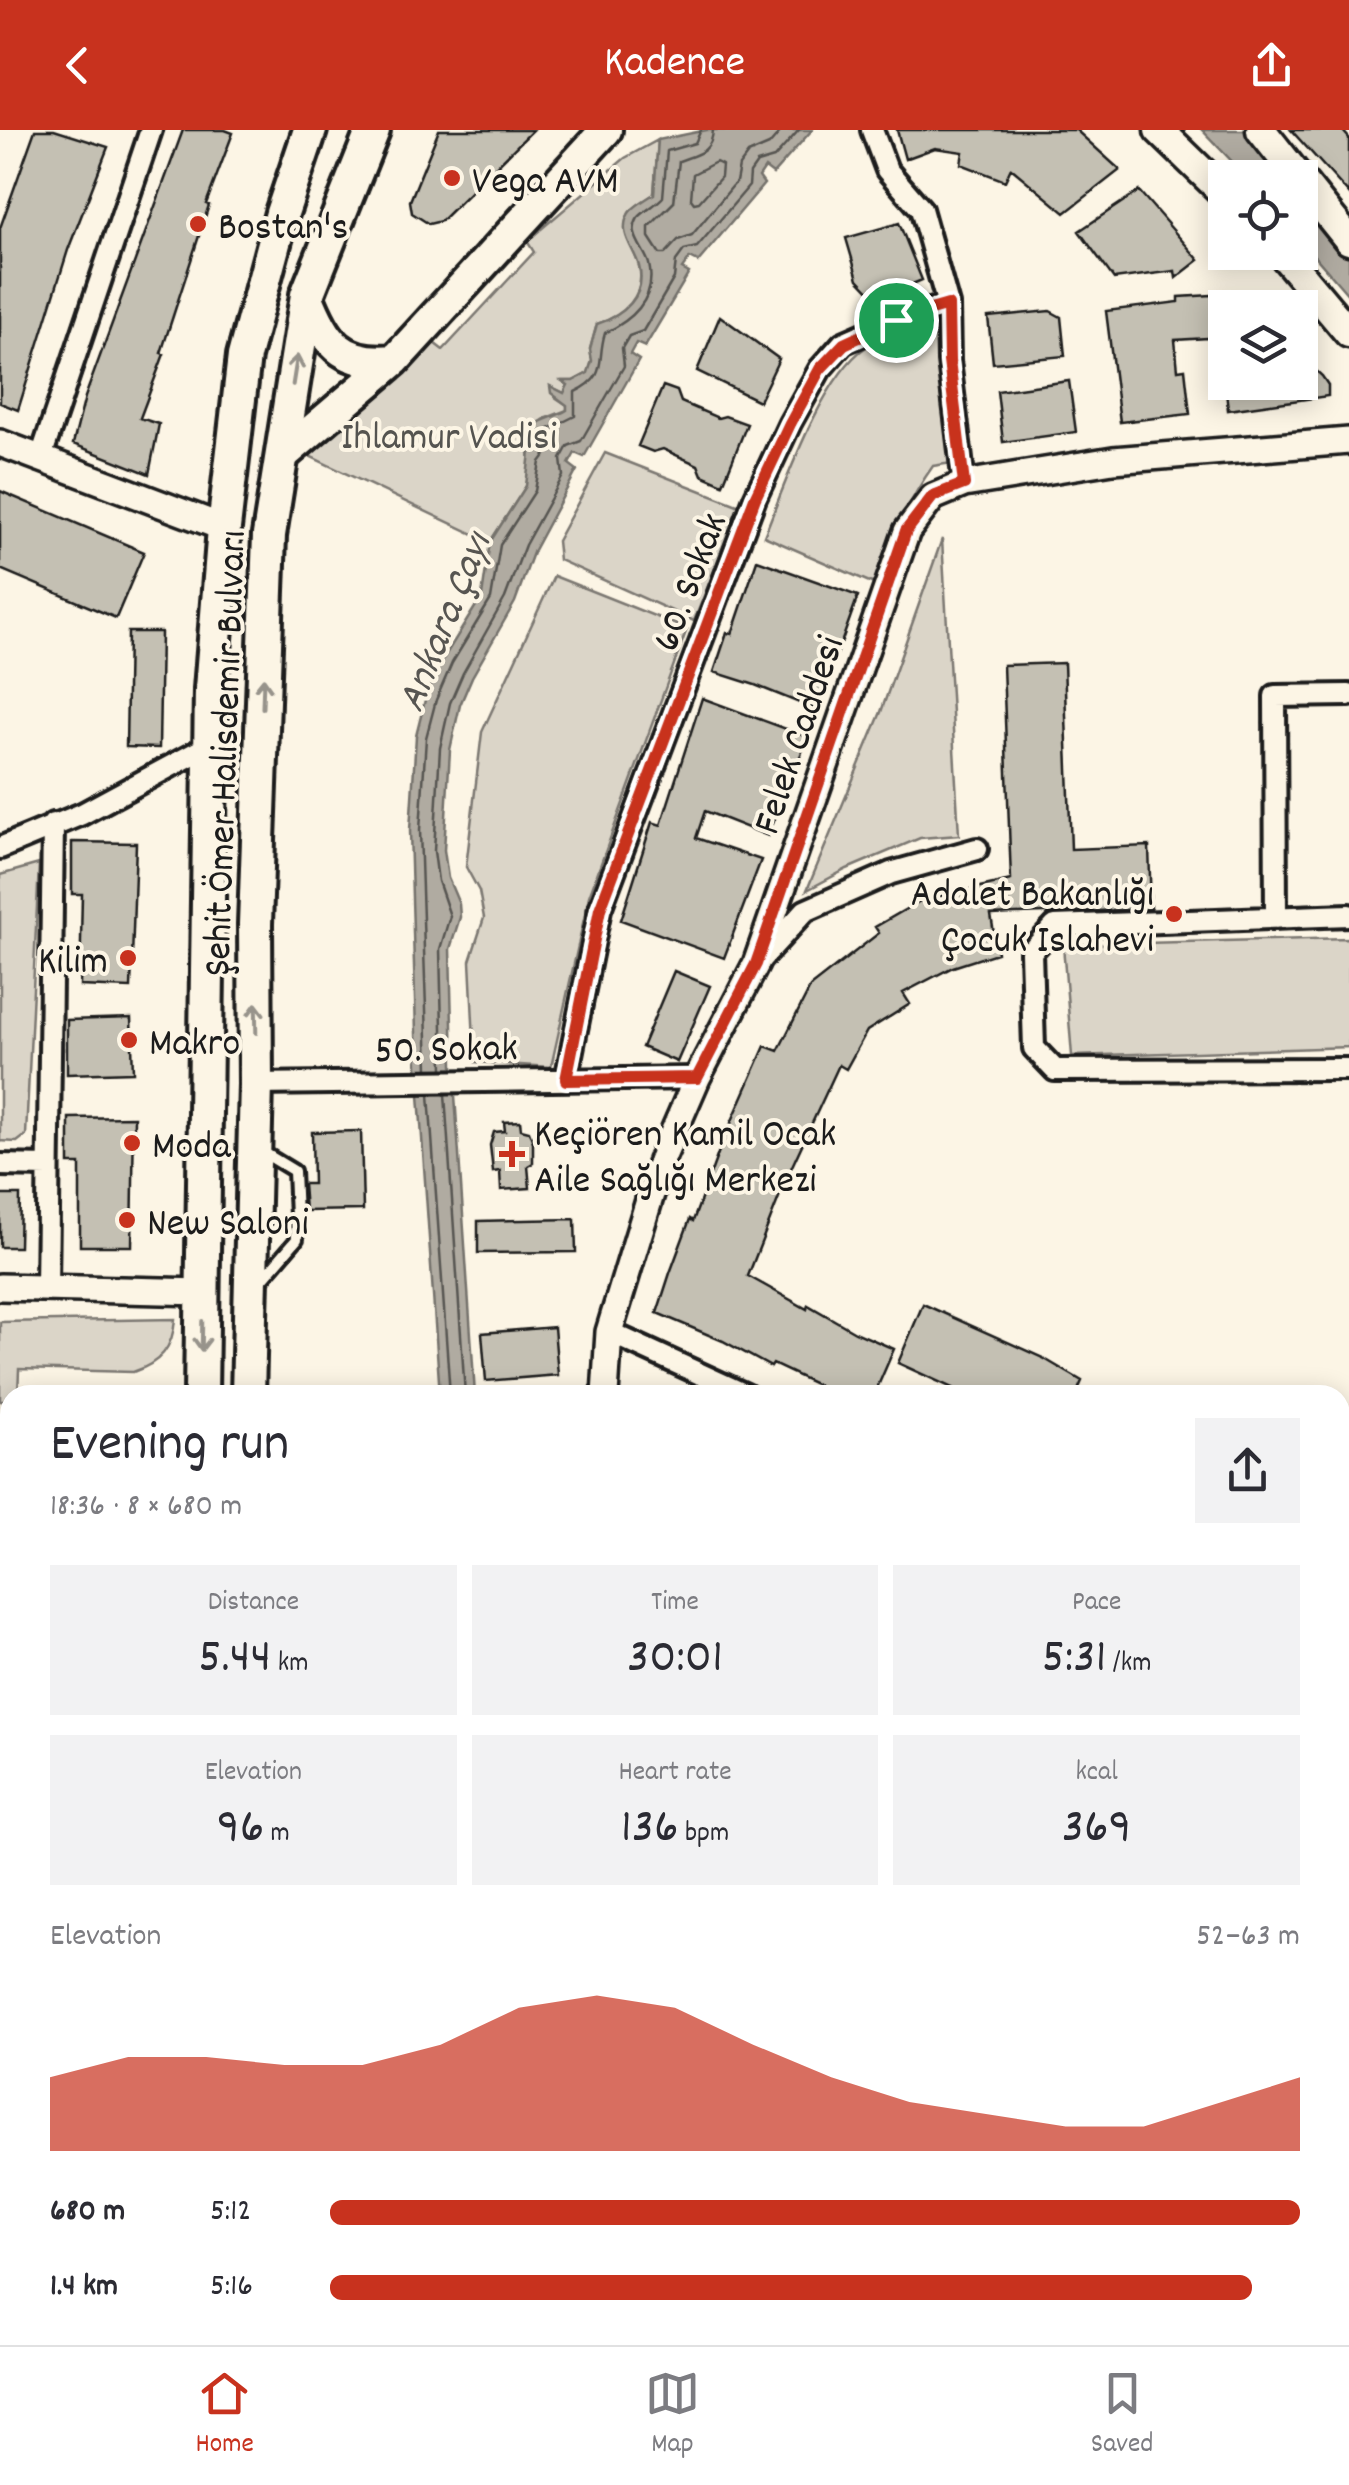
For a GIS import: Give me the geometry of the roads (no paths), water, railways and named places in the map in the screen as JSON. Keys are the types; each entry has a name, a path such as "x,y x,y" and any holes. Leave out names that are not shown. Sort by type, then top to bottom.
{"highway":[{"name":"Şehit Ömer Halisdemir Bulvarı","path":"248,1385 256,1084 255,924 269,535 306,295 373,130"},
{"name":"Şehit Ömer Halisdemir Bulvarı","path":"202,1385 211,690 224,528 244,356 303,133"}],"main road":[{"path":"281,457 395,360 606,130"},
{"path":"1159,130 1208,178"},
{"path":"1261,130 1285,160"},
{"path":"1318,201 1349,240"},
{"path":"1295,270 1349,333"},
{"path":"306,295 318,324 332,342 353,358 369,362 395,360"}],"street":[{"path":"40,460 151,130"},
{"path":"872,130 887,170 921,209 948,305 949,361 964,484"},
{"name":"60. Sokak","path":"566,1080 600,909 755,498 790,424 820,369 844,344 896,320 948,305"},
{"name":"Felek Caddesi","path":"606,1385 609,1332 661,1162 697,1078 756,964 906,531 933,496 964,484 1113,460 1349,440"},
{"path":"0,443 224,528"},
{"path":"1276,918 1275,696 1349,695"},
{"path":"0,848 82,814 210,744"},
{"path":"47,1288 53,824"},
{"path":"756,964 806,911 891,873 977,849"},
{"path":"1349,916 1055,926 1031,952 1034,1048 1055,1070 1349,1070"},
{"name":"50. Sokak","path":"256,1084 697,1078"},
{"path":"0,1165 48,1166"},
{"path":"0,1287 203,1292"},
{"path":"609,1332 724,1385"}],"lane":[{"path":"250,1294 297,1239 294,1172 254,1147"}],"water":[{"path":"707,130 812,130 773,174 765,168 759,177 764,184 698,262 690,258 682,269 689,273 645,347 636,343 630,354 639,360 584,457 575,453 569,464 577,470 534,550 515,602 460,705 450,750 444,850 460,917 450,949 453,1065 474,1385 439,1385 417,1066 410,830 416,736 426,696 443,659 482,596 490,542 526,486 530,452 540,450 538,437 526,439 529,432 567,410 567,405 551,393 550,386 564,393 568,385 562,381 573,381 588,373 597,324 616,316 636,295 641,277 625,227 631,210 654,194 658,140"},
{"path":"1202,130 1245,130 1270,160 1231,160"},
{"path":"1318,218 1349,255 1349,296 1318,260"}],"place":[{"name":"Vega AVM","path":"452,178"},
{"name":"Bostan's","path":"198,224"},
{"name":"Adalet Bakanlığı Çocuk Islahevi","path":"1174,914"},
{"name":"Kilim","path":"128,958"},
{"name":"Makro","path":"129,1040"},
{"name":"Moda","path":"132,1143"},
{"name":"Keçiören Kamil Ocak Aile Sağlığı Merkezi","path":"512,1154"},
{"name":"New Saloni","path":"127,1220"}],"park label":[{"name":"Ihlamur Vadisi","path":"449,434"}],"water label":[{"name":"Ankara Çayı","path":"441,621"}]}
